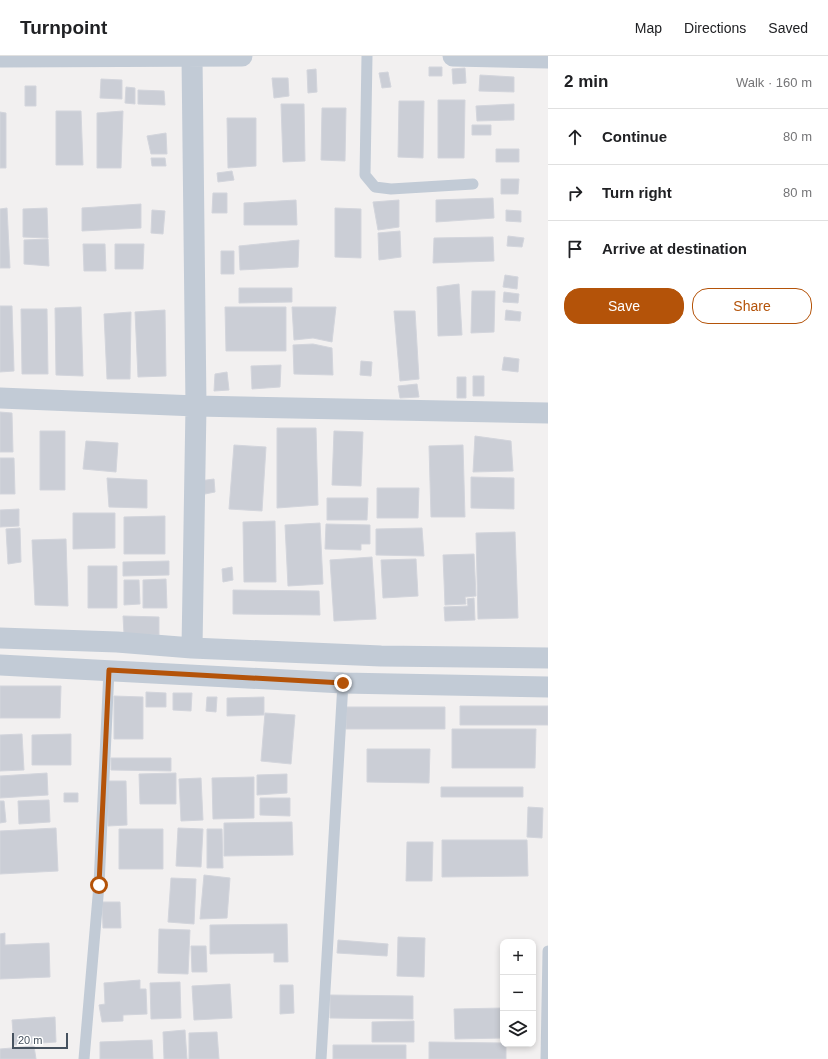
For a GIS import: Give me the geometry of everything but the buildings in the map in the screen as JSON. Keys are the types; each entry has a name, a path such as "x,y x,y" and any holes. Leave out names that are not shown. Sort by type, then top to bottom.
{"street":[{"path":"0,57 242,56"},
{"path":"453,56 548,58"},
{"path":"192,57 196,406 192,648"},
{"path":"0,398 196,406 548,413"},
{"path":"0,638 117,642 192,648 381,656 548,658"},
{"path":"0,665 343,683 548,687"}],"lane":[{"path":"367,56 365,175 375,187 391,189 473,184"},
{"path":"84,1059 99,885 109,670"},
{"path":"321,1059 343,683"},
{"path":"546,1059 548,951"}],"route":[{"path":"99,885 109,670 343,683"}]}
